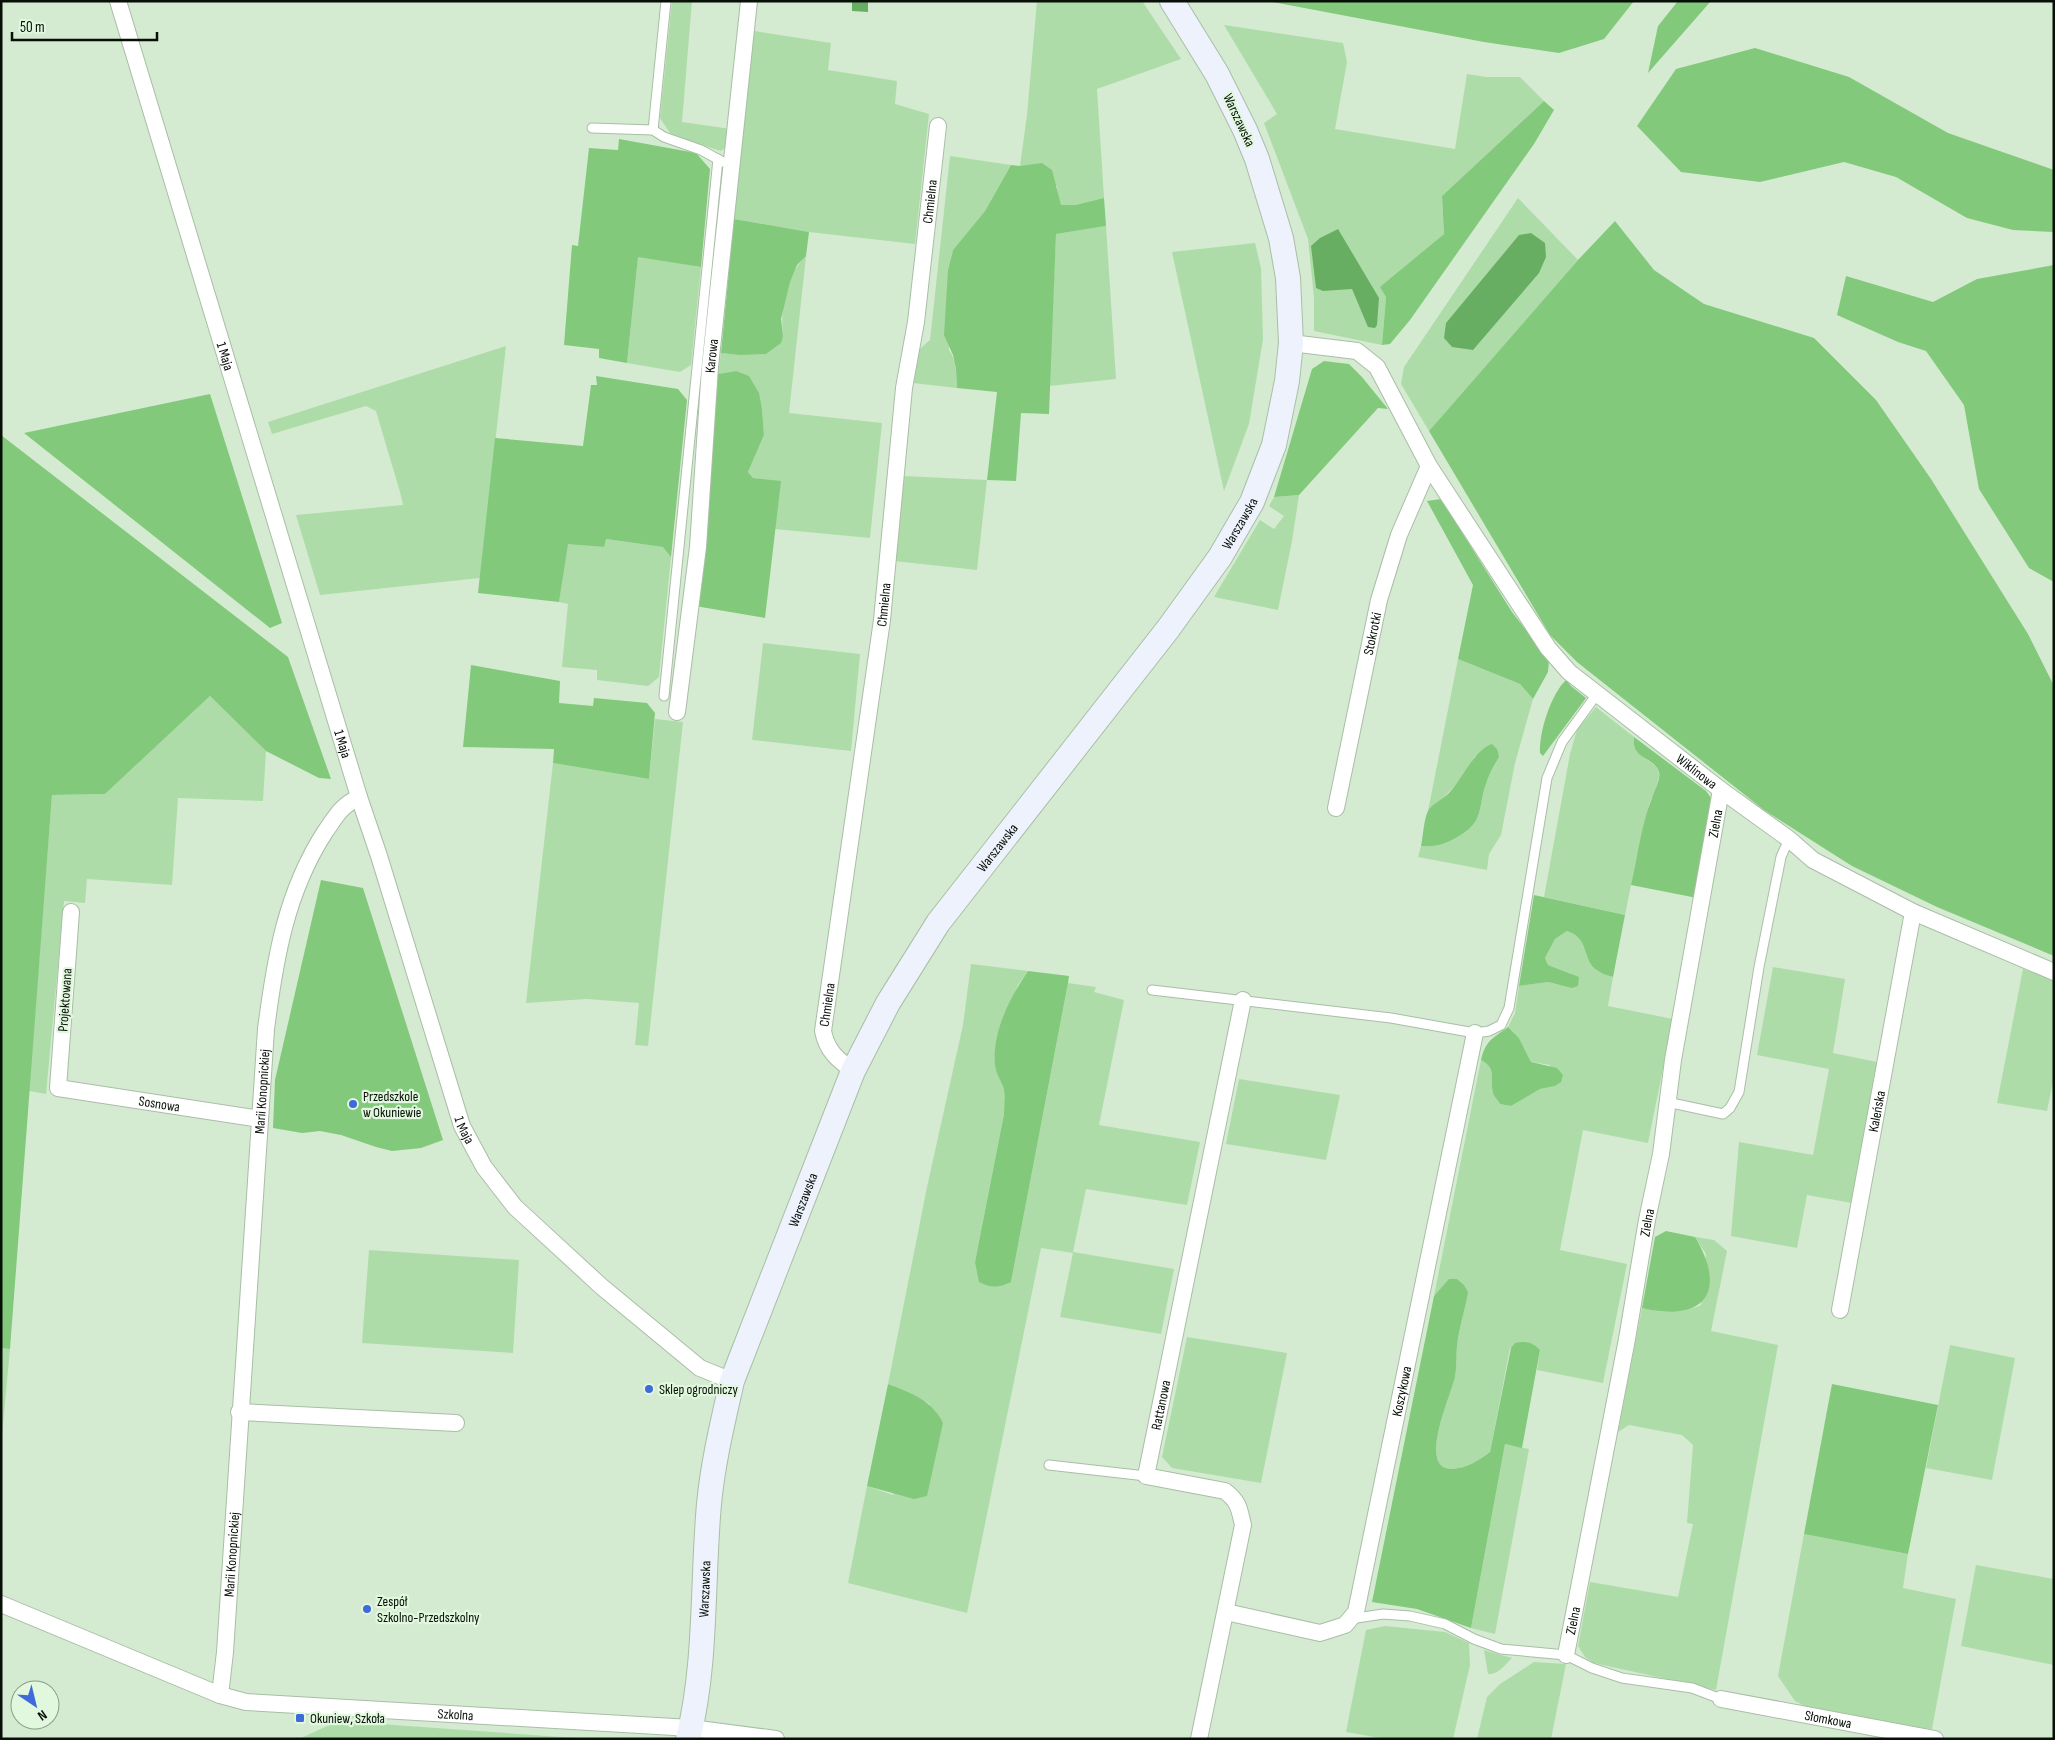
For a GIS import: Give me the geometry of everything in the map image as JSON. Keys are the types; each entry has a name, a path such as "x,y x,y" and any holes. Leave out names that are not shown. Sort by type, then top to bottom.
{"main road":[{"name":"Warszawska","path":"690,1733 697,1697 709,1504 722,1424 732,1381 853,1071 893,995 938,923 1168,630 1220,557 1252,502 1274,445 1287,381 1291,343 1288,278 1281,238 1257,159 1245,130 1217,74 1172,1"}],"street":[{"name":"1 Maja","path":"118,1 358,797 379,856 462,1126 484,1167 515,1207 602,1287 700,1368 732,1381"},
{"name":"Karowa","path":"677,712 698,547 725,163 749,1"},
{"name":"Chmielna","path":"853,1071 838,1060 826,1044 823,1031 882,620 904,388 916,322 938,126"},
{"name":"Wiklinowa","path":"1291,343 1357,351 1377,367 1428,466 1548,648 1569,672 1721,790 1789,838 1813,860 1912,912 2054,972"},
{"name":"Stokrotki","path":"1336,808 1380,600 1399,535 1428,466"},
{"name":"Zielna","path":"1566,1655 1661,1154 1666,1102 1721,790"},
{"name":"Marii Konopnickiej","path":"220,1695 225,1652 266,1029 275,963 291,900 312,852 344,805 358,797"},
{"name":"Projektowana","path":"58,1088 71,912"},
{"name":"Kaleńska","path":"1840,1310 1912,912"},
{"name":"Rattanowa","path":"1146,1476 1243,1000"},
{"name":"Koszykowa","path":"1350,1619 1356,1612 1361,1591 1474,1033"},
{"name":"Sosnowa","path":"58,1088 260,1119"},
{"path":"240,1412 456,1423"},
{"path":"1146,1476 1225,1491 1235,1499 1243,1525 1199,1739"},
{"name":"Szkolna","path":"1,1604 220,1695 246,1702 776,1739"},
{"path":"1226,1612 1320,1633 1345,1625 1350,1619"},
{"name":"Słomkowa","path":"1721,1699 1935,1739"}],"lane":[{"path":"653,130 666,1"},
{"path":"592,128 653,130 677,143 701,150 725,163 664,696"},
{"path":"1152,990 1391,1018 1474,1033 1490,1031 1501,1024 1509,1008 1547,778 1562,742 1597,694"},
{"path":"1666,1102 1723,1114 1735,1102 1739,1092 1759,967 1781,857 1789,838"},
{"path":"1049,1465 1146,1476"},
{"path":"1350,1619 1383,1614 1410,1616 1445,1624 1474,1639 1501,1649 1566,1655 1592,1668 1622,1678 1692,1688 1721,1699"}],"shaded area":[{"path":"672,1 692,1 682,122 731,129 729,144 721,151 672,136 660,118"},
{"path":"852,1 868,1 868,12 852,11"},
{"path":"1037,1 1142,1 1181,59 1097,89 1104,198 1075,205 1061,205 1057,186 1020,166 1027,115"},
{"path":"1268,1 1634,1 1604,39 1559,53 1484,42"},
{"path":"1678,1 1711,1 1648,73 1658,26"},
{"path":"1224,25 1343,43 1347,62 1335,129 1455,149 1467,74 1486,77 1520,77 1544,101 1442,196 1444,234 1381,287 1386,297 1382,345 1314,331 1314,298 1308,239 1264,123 1277,114"},
{"path":"754,31 831,43 828,70 897,81 895,104 929,114 915,244 809,232 734,219"},
{"path":"1755,48 1849,77 1948,133 2054,170 2054,232 2013,230 1967,218 1896,177 1844,162 1760,182 1681,172 1637,126 1676,69"},
{"path":"1544,101 1554,110 1534,144 1410,320 1390,344 1382,345 1386,297 1380,287 1444,234 1442,196"},
{"path":"619,139 696,153 710,169 701,267 638,257 627,363 599,358 599,349 564,345 572,245 578,246 589,148 618,150"},
{"path":"950,156 1011,165 985,211 953,250 948,270 949,350 955,363 957,388 913,383 915,353 930,340"},
{"path":"1042,163 1052,170 1061,205 1075,205 1104,198 1106,226 1056,234 1049,414 1021,413 1016,481 987,480 997,392 957,388 953,355 944,335 948,270 953,250 985,211 1011,165 1020,166"},
{"path":"1518,198 1578,260 1429,431 1401,384 1404,367"},
{"path":"734,219 809,232 806,256 797,265 790,282 781,319 783,336 781,343 766,354 739,355 721,353"},
{"path":"1615,221 1654,270 1704,304 1814,338 1876,400 1931,479 2028,634 2054,686 2054,956 1937,907 1852,866 1764,810 1577,662 1550,635 1429,431 1578,260"},
{"path":"1106,226 1116,379 1049,386 1056,234"},
{"path":"1338,229 1379,298 1377,325 1375,328 1368,327 1352,289 1323,291 1316,288 1311,246 1320,238"},
{"path":"1531,233 1545,243 1546,257 1539,273 1473,350 1452,347 1444,338 1446,323 1519,235"},
{"path":"1255,243 1261,268 1263,339 1249,424 1224,491 1172,252"},
{"path":"638,256 701,267 691,365 680,372 627,363"},
{"path":"806,256 789,413 882,423 870,538 775,529 780,482 753,478 748,472 764,435 762,409 736,371 718,374 721,353 739,355 783,336 782,326 786,293 794,273"},
{"path":"2054,265 2054,582 2029,568 1979,489 1964,405 1926,351 1898,342 1837,315 1846,276 1933,302 1977,279"},
{"path":"506,346 480,578 320,595 296,515 403,505 376,411 366,406 272,434 268,422"},
{"path":"1324,361 1349,364 1388,409 1378,408 1299,495 1274,497 1312,369"},
{"path":"736,371 749,376 759,393 762,409 764,435 748,472 753,478 781,481 765,618 695,606 718,374"},
{"path":"596,376 678,389 687,400 671,557 663,547 606,539 604,547 568,544 559,602 478,593 495,438 583,446 591,385 597,385"},
{"path":"210,394 282,623 270,628 24,433"},
{"path":"1,435 288,657 331,779 319,778 266,751 210,696 105,794 52,795 10,1349 1,1348"},
{"path":"903,476 987,480 977,570 894,561"},
{"path":"1299,495 1278,610 1214,597 1260,520 1274,529 1284,516 1269,506 1274,497"},
{"path":"1441,499 1512,612 1549,660 1548,672 1533,699 1520,684 1458,659 1473,585 1427,501"},
{"path":"605,539 664,547 671,557 659,677 648,686 597,680 597,670 562,667 568,604 559,602 567,543 603,547"},
{"path":"763,643 860,654 851,751 752,740"},
{"path":"1458,659 1520,684 1533,699 1515,763 1501,835 1489,854 1487,870 1418,857 1421,846 1434,846 1446,843 1472,826 1479,814 1487,781 1499,757 1475,756 1466,772 1442,799 1428,811"},
{"path":"471,665 560,681 559,703 593,706 594,698 647,703 655,713 649,779 553,763 554,749 463,747"},
{"path":"1566,680 1586,698 1543,756 1540,753 1540,744 1547,714 1555,694"},
{"path":"210,696 266,751 263,801 178,798 172,885 87,879 85,903 64,901 46,1094 29,1091 52,795 105,794"},
{"path":"1596,707 1634,737 1634,745 1637,750 1655,766 1659,776 1649,805 1625,915 1544,897 1570,754 1577,730"},
{"path":"655,719 683,722 648,1046 635,1045 639,1003 587,999 526,1003 553,763 649,779"},
{"path":"1634,737 1706,791 1712,799 1697,898 1631,885 1645,819 1659,775 1653,763 1636,750"},
{"path":"1492,744 1497,749 1499,757 1487,781 1479,814 1472,826 1450,841 1434,846 1421,846 1428,811 1449,793 1474,758"},
{"path":"321,880 363,888 443,1140 421,1148 392,1151 341,1135 320,1131 302,1133 273,1128 275,1080"},
{"path":"1534,895 1625,915 1613,977 1600,972 1593,966 1580,939 1567,931 1555,939 1545,958 1548,965 1579,977 1578,986 1572,988 1548,982 1519,986"},
{"path":"1567,931 1582,942 1597,971 1613,977 1608,1006 1673,1019 1648,1143 1583,1130 1560,1250 1627,1264 1603,1383 1537,1370 1540,1350 1510,1348 1490,1452 1472,1464 1452,1469 1442,1466 1437,1457 1436,1445 1443,1413 1455,1377 1458,1339 1467,1292 1457,1279 1450,1279 1434,1296 1481,1060 1486,1063 1491,1071 1493,1093 1500,1104 1511,1106 1540,1089 1555,1086 1550,1065 1531,1062 1519,1038 1508,1027 1515,1013 1519,986 1548,982 1560,985 1571,974 1548,965 1545,958 1555,939"},
{"path":"971,964 1028,971 1018,985 1003,1019 995,1066 1004,1090 1004,1114 975,1262 1011,1282 1068,983 1096,987 1094,992 1124,1000 1099,1125 1200,1142 1187,1205 1086,1189 1073,1252 1174,1269 1161,1334 1060,1317 1073,1253 1041,1248 967,1613 848,1583 867,1486 893,1495 930,1404 888,1384 927,1187 963,1025"},
{"path":"1773,967 1845,979 1833,1053 1877,1062 1852,1203 1807,1195 1797,1248 1731,1236 1739,1142 1813,1155 1829,1069 1757,1055"},
{"path":"2023,969 2054,979 2054,1077 2047,1111 1997,1103"},
{"path":"1028,971 1069,976 1011,1282 991,1286 979,1282 975,1262 1004,1114 1004,1090 995,1065 996,1040 1009,1003"},
{"path":"1508,1027 1519,1038 1531,1062 1557,1068 1563,1075 1561,1082 1555,1086 1540,1089 1511,1106 1500,1104 1494,1096 1491,1071 1486,1063 1481,1060 1488,1044"},
{"path":"1239,1079 1340,1095 1326,1160 1226,1144"},
{"path":"1666,1231 1695,1237 1705,1256 1709,1273 1709,1288 1704,1299 1695,1307 1681,1311 1663,1312 1642,1308 1655,1237"},
{"path":"1695,1237 1714,1240 1727,1251 1711,1331 1778,1345 1716,1690 1594,1663 1585,1657 1578,1646 1590,1582 1678,1597 1693,1524 1687,1523 1693,1445 1682,1435 1629,1425 1618,1432 1642,1308 1672,1312 1687,1310 1701,1305 1706,1254"},
{"path":"369,1250 519,1260 513,1353 362,1343"},
{"path":"1449,1279 1457,1279 1468,1292 1458,1339 1455,1377 1443,1413 1436,1445 1437,1457 1442,1466 1452,1469 1467,1466 1490,1452 1511,1348 1515,1343 1526,1342 1540,1350 1522,1448 1505,1444 1471,1628 1417,1609 1372,1602 1434,1296"},
{"path":"1187,1337 1287,1353 1261,1483 1172,1468 1162,1457"},
{"path":"1950,1345 2015,1358 1992,1480 1926,1468"},
{"path":"1,1348 10,1349 1,1446"},
{"path":"888,1384 920,1398 933,1408 943,1423 927,1496 914,1499 867,1486"},
{"path":"1832,1384 1938,1405 1908,1554 1804,1534"},
{"path":"1505,1444 1529,1449 1495,1634 1471,1628"},
{"path":"1804,1534 1908,1554 1903,1588 1956,1599 1932,1729 1905,1727 1811,1709 1795,1701 1778,1676"},
{"path":"1976,1565 2054,1579 2054,1665 1961,1646"},
{"path":"1385,1626 1445,1632 1469,1643 1470,1665 1453,1739 1386,1739 1346,1732 1366,1630"},
{"path":"1484,1650 1512,1658 1498,1671 1488,1674"},
{"path":"1534,1662 1566,1664 1551,1739 1477,1739 1487,1697 1500,1684"},
{"path":"338,1721 589,1739 299,1739"}],"place":[{"name":"Przedszkole w Okuniewie","path":"353,1104"},
{"name":"Sklep ogrodniczy","path":"649,1389"},
{"name":"Zespół Szkolno-Przedszkolny","path":"367,1609"},
{"name":"Okuniew, Szkoła","path":"300,1718"}]}
